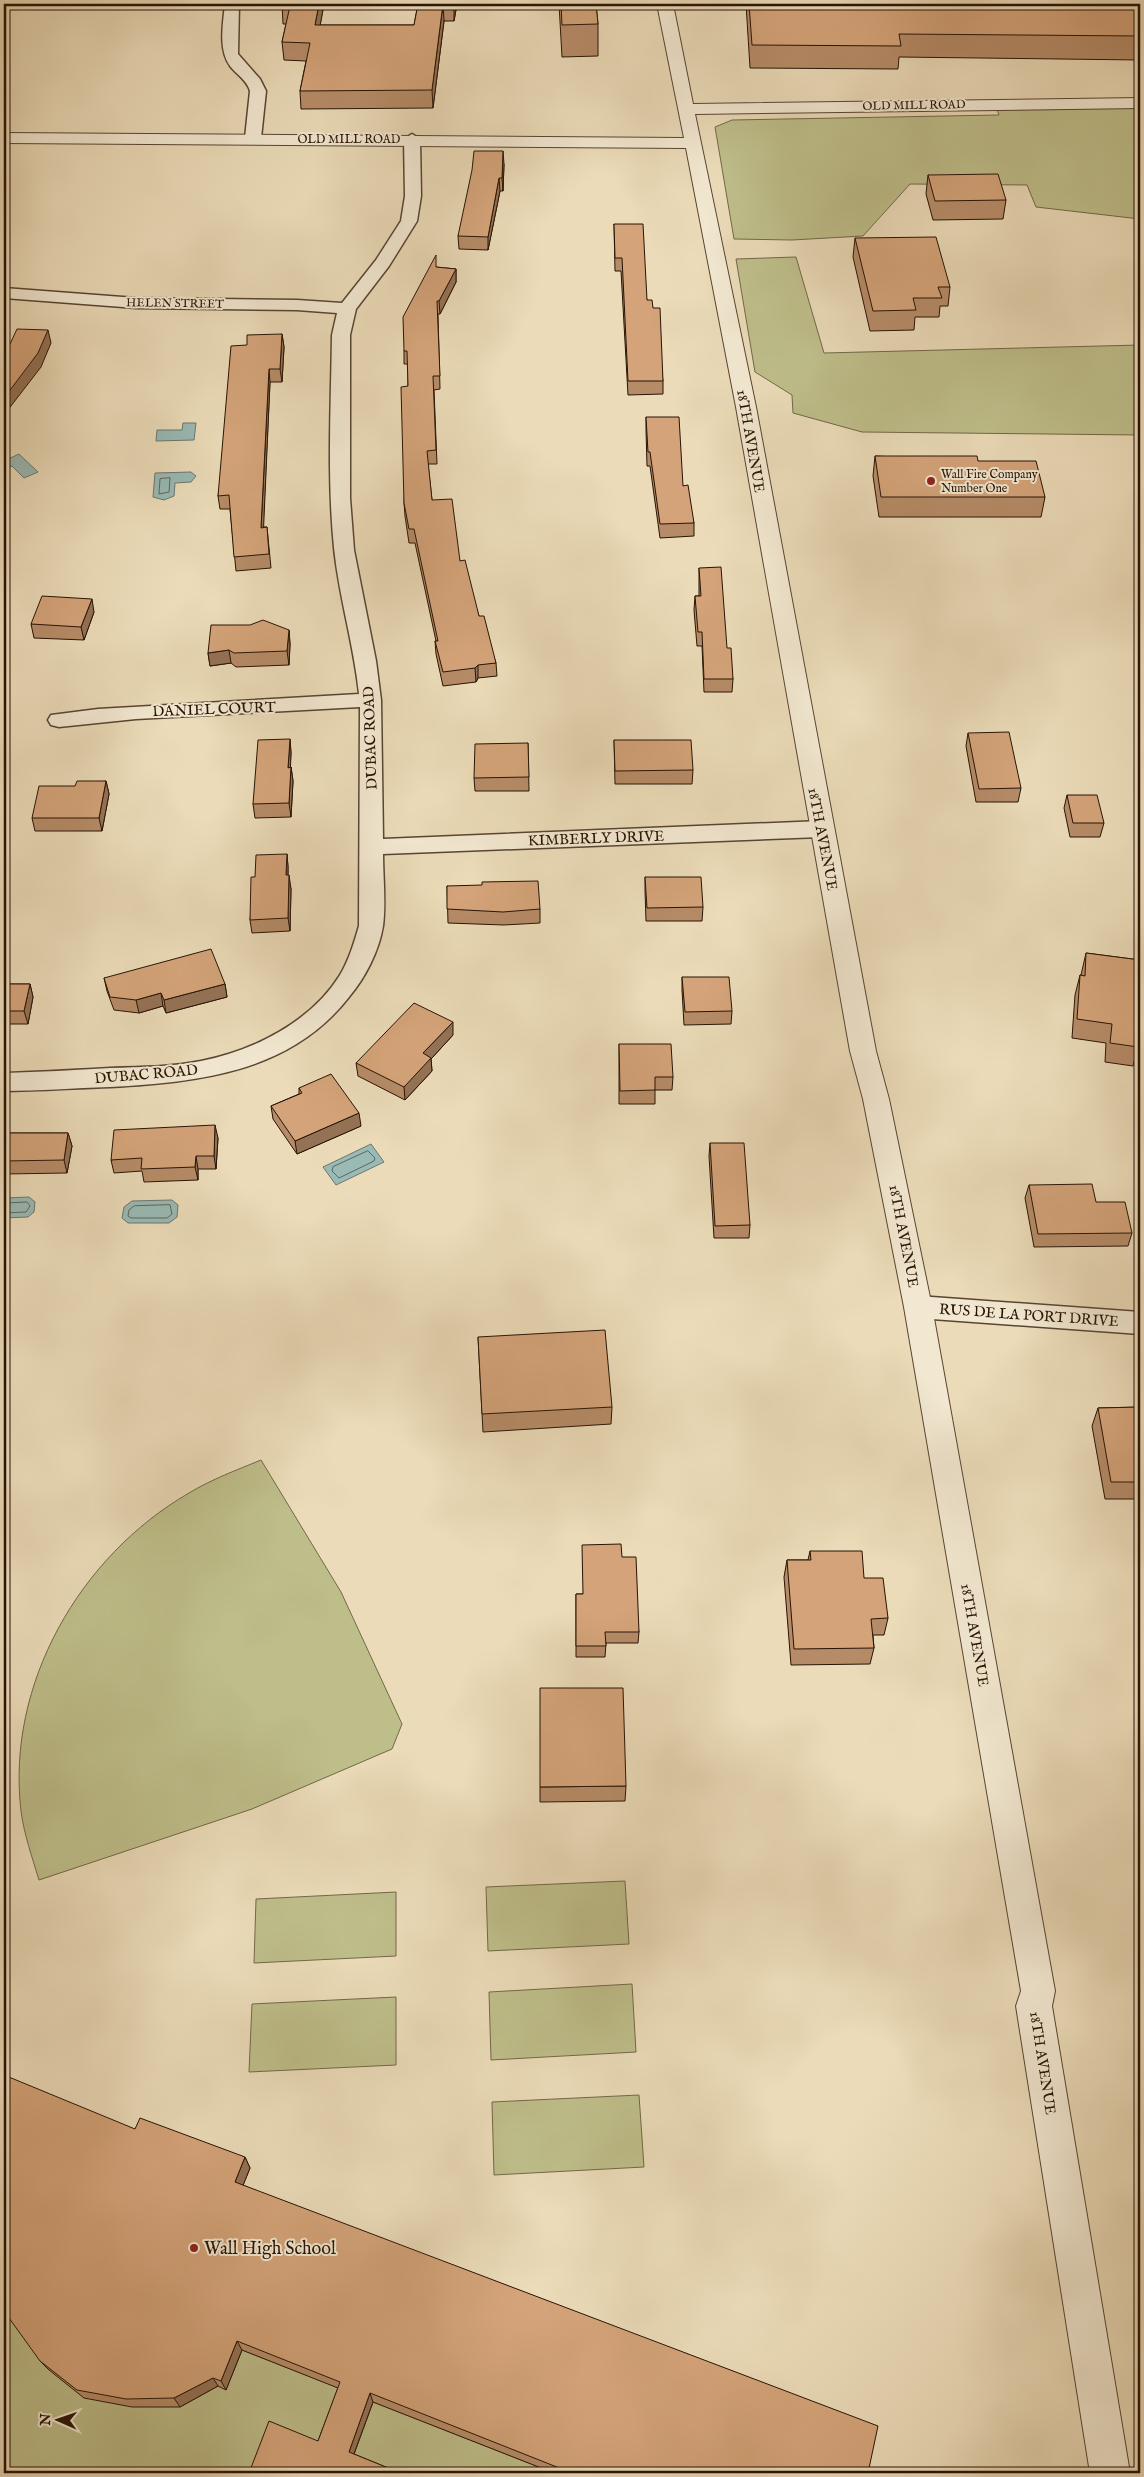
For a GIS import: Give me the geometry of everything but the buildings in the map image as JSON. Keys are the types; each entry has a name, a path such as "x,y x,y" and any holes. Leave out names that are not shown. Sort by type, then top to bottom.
{"street":[{"path":"232,4 230,54 237,65 255,82 258,91 253,138"},
{"name":"18TH AVENUE","path":"664,4 694,143 748,416 821,829 863,1051 876,1099 918,1307 1038,1991 1034,2006 1110,2473"},
{"name":"OLD MILL ROAD","path":"687,109 1140,103"},
{"name":"OLD MILL ROAD","path":"4,138 253,138 694,143"},
{"name":"DUBAC ROAD","path":"4,1082 138,1076 202,1070 242,1059 293,1035 326,1010 350,981 358,967 371,926 370,700 366,661 344,550 340,498 341,335 347,309 383,262 409,221 414,196 412,140"},
{"name":"HELEN STREET","path":"4,294 136,303 297,305 347,309"},
{"name":"DANIEL COURT","path":"59,720 182,709 306,706 370,700"},
{"name":"KIMBERLY DRIVE","path":"372,847 821,829"},
{"name":"RUS DE LA PORT DRIVE","path":"918,1307 1140,1323"}],"green space":[{"path":"1138,105 1140,111 1140,219 1036,207 1027,185 910,184 863,236 792,240 734,239 715,127 732,120 999,115 996,107"},
{"path":"796,257 824,353 1140,345 1140,435 862,432 793,413 792,395 755,372 736,259"},
{"path":"261,1460 341,1592 402,1724 392,1749 252,1809 39,1880 22,1820 19,1763 26,1717 39,1671 58,1628 84,1588 115,1551 150,1520 198,1488"},
{"path":"625,1881 629,1944 488,1951 486,1887"},
{"path":"396,1892 396,1956 254,1963 256,1899"},
{"path":"632,1984 636,2052 491,2060 489,1992"},
{"path":"396,1997 396,2065 249,2072 252,2004"},
{"path":"639,2095 644,2167 494,2175 492,2102"},
{"path":"4,2307 242,2350 344,2390 322,2448 257,2473 4,2473"},
{"path":"373,2402 554,2473 386,2473 352,2459"}],"water":[{"path":"183,423 196,423 194,440 156,441 157,430 182,430"},
{"path":"19,454 38,472 24,478 12,466 4,469 4,461"},
{"path":"191,472 196,476 191,482 175,483 174,496 164,500 153,497 155,473"},
{"path":"371,1144 384,1162 336,1185 323,1167"},
{"path":"29,1197 35,1202 34,1212 28,1217 4,1218 4,1198"},
{"path":"172,1200 178,1205 177,1217 169,1223 128,1223 122,1218 124,1207 132,1201"}],"place":[{"name":"Wall Fire Company Number One","path":"931,481"},
{"name":"Wall High School","path":"194,2248"}]}
